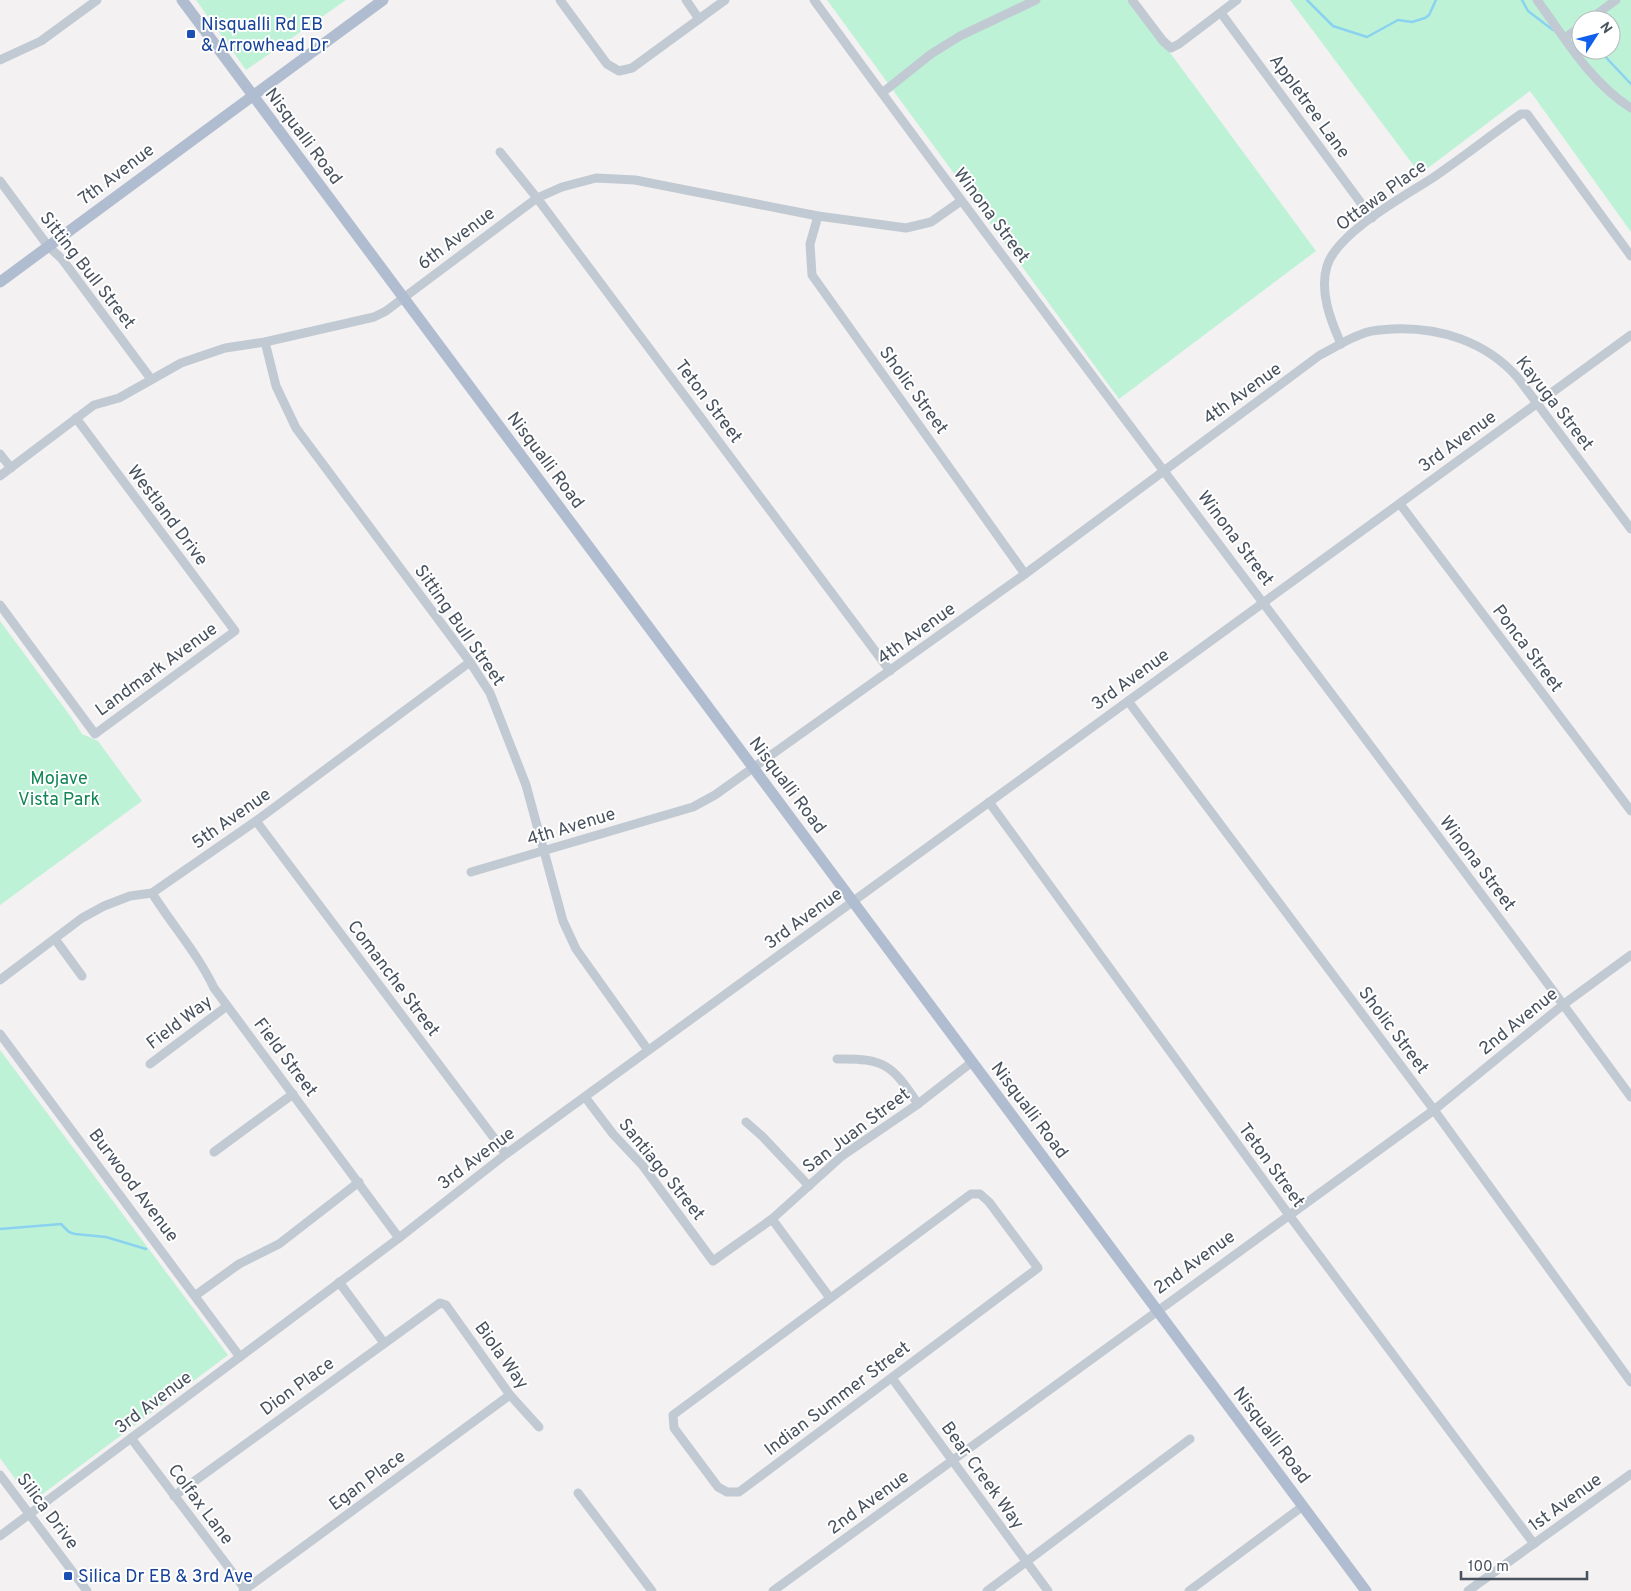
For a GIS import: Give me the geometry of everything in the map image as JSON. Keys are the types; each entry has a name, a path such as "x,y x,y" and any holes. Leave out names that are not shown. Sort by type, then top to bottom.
{"main road":[{"name":"Nisqualli Road","path":"182,0 1366,1591"},
{"name":"7th Avenue","path":"0,282 384,0"}],"street":[{"path":"0,60 41,42 97,0"},
{"path":"560,0 607,64 619,71 632,68 725,0"},
{"path":"686,0 699,19"},
{"name":"Winona Street","path":"814,0 960,201 1165,470 1564,1004 1631,1097"},
{"path":"882,94 930,54 960,36 1036,0"},
{"path":"1132,0 1163,41 1172,48 1237,0"},
{"path":"1537,0 1610,94 1631,108"},
{"path":"1602,10 1616,0"},
{"name":"Appletree Lane","path":"1221,13 1372,218"},
{"path":"1565,38 1571,34"},
{"name":"Ottawa Place","path":"1340,344 1330,320 1325,296 1327,266 1344,240 1372,218 1521,114 1527,114 1631,256"},
{"name":"Teton Street","path":"500,152 537,198 890,671"},
{"name":"6th Avenue","path":"0,476 94,405 119,398 181,363 225,348 265,342 374,317 386,311 537,198 562,187 596,178 635,180 818,216 906,228 931,222 960,201"},
{"name":"Sitting Bull Street","path":"0,181 48,246 62,259 151,379"},
{"name":"Sholic Street","path":"818,216 810,244 812,275 1025,574"},
{"name":"Kayuga Street","path":"1340,344 1363,333 1411,328 1442,332 1471,343 1500,360 1512,370 1631,529"},
{"name":"3rd Avenue","path":"0,1536 400,1238 506,1154 1631,335"},
{"name":"Sitting Bull Street","path":"265,342 276,386 296,428 470,662 490,693 526,785 563,921 576,949 648,1050"},
{"name":"4th Avenue","path":"472,872 693,807 715,795 1025,574 1320,355 1340,344"},
{"name":"Westland Drive","path":"76,418 235,631"},
{"path":"0,454 11,468"},
{"name":"Ponca Street","path":"1400,504 1631,812"},
{"name":"Landmark Avenue","path":"0,605 95,734 235,631"},
{"name":"5th Avenue","path":"0,980 55,939 104,906 130,896 152,893 256,821 470,662"},
{"name":"Sholic Street","path":"1128,701 1434,1110 1631,1382"},
{"name":"Teton Street","path":"989,802 1288,1215 1534,1544"},
{"name":"Comanche Street","path":"256,821 506,1154"},
{"name":"Field Street","path":"152,893 171,924 205,968 214,988 400,1238"},
{"path":"55,939 82,976"},
{"name":"2nd Avenue","path":"773,1591 1157,1309 1434,1110 1564,1004 1631,955"},
{"name":"Field Way","path":"150,1064 227,1006"},
{"name":"Burwood Avenue","path":"0,1034 196,1295 240,1357"},
{"path":"837,1059 861,1058 881,1063 899,1076 918,1104"},
{"name":"San Juan Street","path":"713,1261 772,1219 842,1156 918,1104 972,1062"},
{"path":"214,1152 293,1094"},
{"name":"Santiago Street","path":"585,1097 613,1134 644,1166 713,1261"},
{"path":"746,1122 763,1137 809,1186"},
{"path":"196,1295 239,1264 279,1244 359,1182"},
{"name":"Indian Summer Street","path":"971,1194 980,1194 990,1202 1038,1268 892,1378 739,1492 727,1492 718,1487 674,1428 672,1421 673,1414 971,1194"},
{"path":"772,1219 830,1298"},
{"path":"339,1282 384,1343"},
{"name":"Dion Place","path":"174,1496 440,1303"},
{"name":"Biola Way","path":"440,1303 446,1306 510,1395 539,1427"},
{"name":"Bear Creek Way","path":"892,1378 1048,1591"},
{"name":"Egan Place","path":"244,1590 510,1395"},
{"name":"Colfax Lane","path":"131,1438 244,1590"},
{"path":"986,1591 1190,1439"},
{"name":"1st Avenue","path":"1468,1591 1631,1474"},
{"name":"Silica Drive","path":"0,1475 87,1591"},
{"path":"578,1493 652,1591"},
{"path":"1189,1591 1303,1506"}],"green space":[{"path":"196,0 346,0 246,70"},
{"path":"827,0 1127,0 1174,58 1316,251 1119,399"},
{"path":"1290,0 1631,0 1631,232 1530,91 1420,174"},
{"name":"Mojave Vista Park","path":"0,621 82,734 98,741 142,801 0,905"},
{"path":"0,1050 228,1355 32,1502 0,1458"}],"waterway":[{"path":"1307,0 1333,26 1367,37 1398,20 1412,22 1425,18 1429,15 1436,0"},
{"path":"1522,0 1528,11 1553,30"},
{"path":"1608,60 1631,84"},
{"path":"0,1229 61,1224 69,1232 75,1234 106,1237 146,1249"}],"place":[{"name":"Nisqualli Rd EB & Arrowhead Dr","path":"191,34"},
{"name":"Silica Dr EB & 3rd Ave","path":"68,1576"}]}
